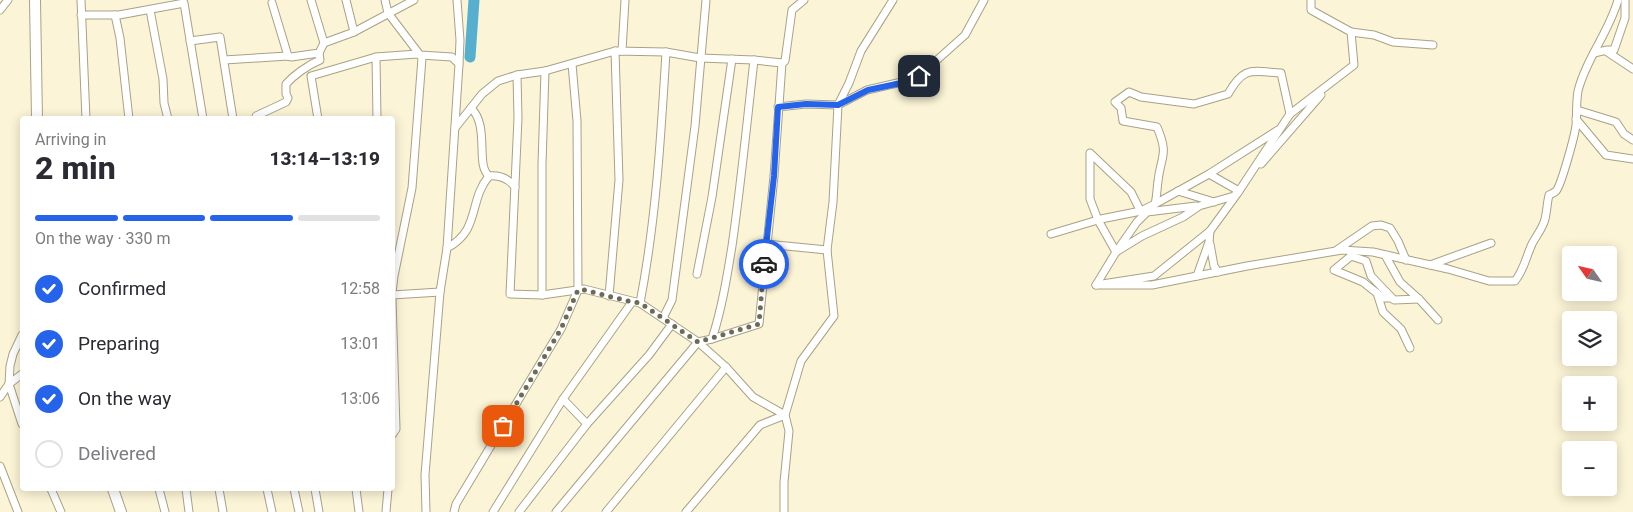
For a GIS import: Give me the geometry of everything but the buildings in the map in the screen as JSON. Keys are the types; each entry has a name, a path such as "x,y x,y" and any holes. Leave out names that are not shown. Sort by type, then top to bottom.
{"street":[{"path":"0,10 8,0"},
{"path":"35,0 37,116"},
{"path":"81,0 86,116"},
{"path":"311,0 324,43"},
{"path":"346,0 354,32"},
{"path":"386,0 388,13 422,58 412,188 395,271"},
{"path":"256,116 286,102 288,98 286,84 291,78 312,63 320,60 319,53 324,43 354,32 414,0"},
{"path":"426,512 425,475 440,292 447,248 459,64 460,40 457,0"},
{"path":"609,296 619,180 619,51 625,0"},
{"path":"664,318 672,300 694,134 706,0"},
{"path":"556,512 698,342 759,324 774,176 782,63 785,61 792,10 804,0"},
{"path":"784,512 784,482 789,431 785,415 801,361 834,316 827,250 833,202 838,105 850,83 861,51 892,0"},
{"path":"778,107 806,104 838,105 868,90 906,82 919,76 964,35 984,0"},
{"path":"1311,0 1311,10 1351,32 1374,35 1393,42 1434,45"},
{"path":"1096,285 1152,285 1336,251 1373,252 1489,281 1515,280 1520,274 1531,246 1541,230 1549,195 1556,190 1561,181 1573,140 1578,92 1582,78 1608,27 1618,0"},
{"path":"1594,53 1614,50 1625,18 1625,0"},
{"path":"272,3 288,56"},
{"path":"81,15 115,15 184,4 202,116"},
{"path":"150,10 163,79 164,103 167,116"},
{"path":"115,15 120,38 129,116"},
{"path":"1260,142 1290,113 1354,65 1351,32"},
{"path":"190,41 220,37 233,116"},
{"path":"1605,50 1633,68"},
{"path":"454,128 482,94 498,81 517,75 545,71 619,51 666,52 700,58 782,63"},
{"path":"640,303 654,217 666,52"},
{"path":"224,60 291,57 319,53"},
{"path":"318,116 311,76 376,58 417,54 452,57 459,64"},
{"path":"376,58 377,116"},
{"path":"697,274 712,197 732,59"},
{"path":"712,339 722,307 739,202 754,60"},
{"path":"454,512 456,504 561,329 578,290 577,121 572,64"},
{"path":"542,295 542,164 545,71"},
{"path":"1096,285 1125,237 1156,204 1158,180 1164,154 1163,140 1157,127 1123,121 1122,108 1115,102 1129,92 1141,97 1194,104 1228,94 1236,80 1250,71 1281,73 1290,113 1210,235 1198,276"},
{"path":"517,75 518,118 510,294 542,295 584,290 640,303 698,342 726,367 753,397 785,415"},
{"path":"1147,212 1199,206 1234,196 1331,83"},
{"path":"471,108 478,117 481,127 484,170 488,176"},
{"path":"1577,110 1616,122 1624,134 1633,140"},
{"path":"1576,119 1606,156 1633,159"},
{"path":"1051,234 1098,220 1141,211 1209,174 1281,129"},
{"path":"1116,252 1098,220 1090,199 1090,153 1131,192 1139,208"},
{"path":"1209,174 1239,190"},
{"path":"488,176 497,175 508,179 515,187"},
{"path":"447,248 458,242 468,230 481,188 488,176"},
{"path":"1178,191 1214,202"},
{"path":"1116,252 1142,236 1183,217 1199,206"},
{"path":"1336,251 1372,226 1381,225 1390,228 1406,260"},
{"path":"1210,235 1214,266 1218,272"},
{"path":"1096,285 1154,276 1210,235"},
{"path":"1430,265 1491,243"},
{"path":"766,244 827,250"},
{"path":"1385,255 1400,282 1438,320"},
{"path":"1392,298 1371,276 1366,261 1351,256 1334,270 1363,282 1383,298 1392,298 1394,300 1419,299"},
{"path":"395,294 440,292"},
{"path":"1377,293 1383,312 1401,329 1410,348"},
{"path":"496,511 563,399 632,302"},
{"path":"519,512 587,424 649,355 672,324"},
{"path":"20,339 10,366 10,384 20,417"},
{"path":"606,512 726,367"},
{"path":"0,397 10,384 20,376"},
{"path":"395,396 395,430"},
{"path":"563,399 587,424"},
{"path":"686,512 760,424 785,415"},
{"path":"0,466 18,512"},
{"path":"52,491 61,512"},
{"path":"114,491 121,512"},
{"path":"160,491 165,512"},
{"path":"186,491 189,512"},
{"path":"219,491 223,512"},
{"path":"267,491 272,512"},
{"path":"294,491 299,512"},
{"path":"315,491 319,512"},
{"path":"356,491 359,512"},
{"path":"386,512 388,491"}],"waterway":[{"path":"470,57 474,0"}],"way so far":[{"path":"503,426 561,329 578,290 640,303 698,342 759,324 764,264"}],"route":[{"path":"764,264 774,176 778,107 806,104 838,105 868,90 906,82 919,76"}]}
